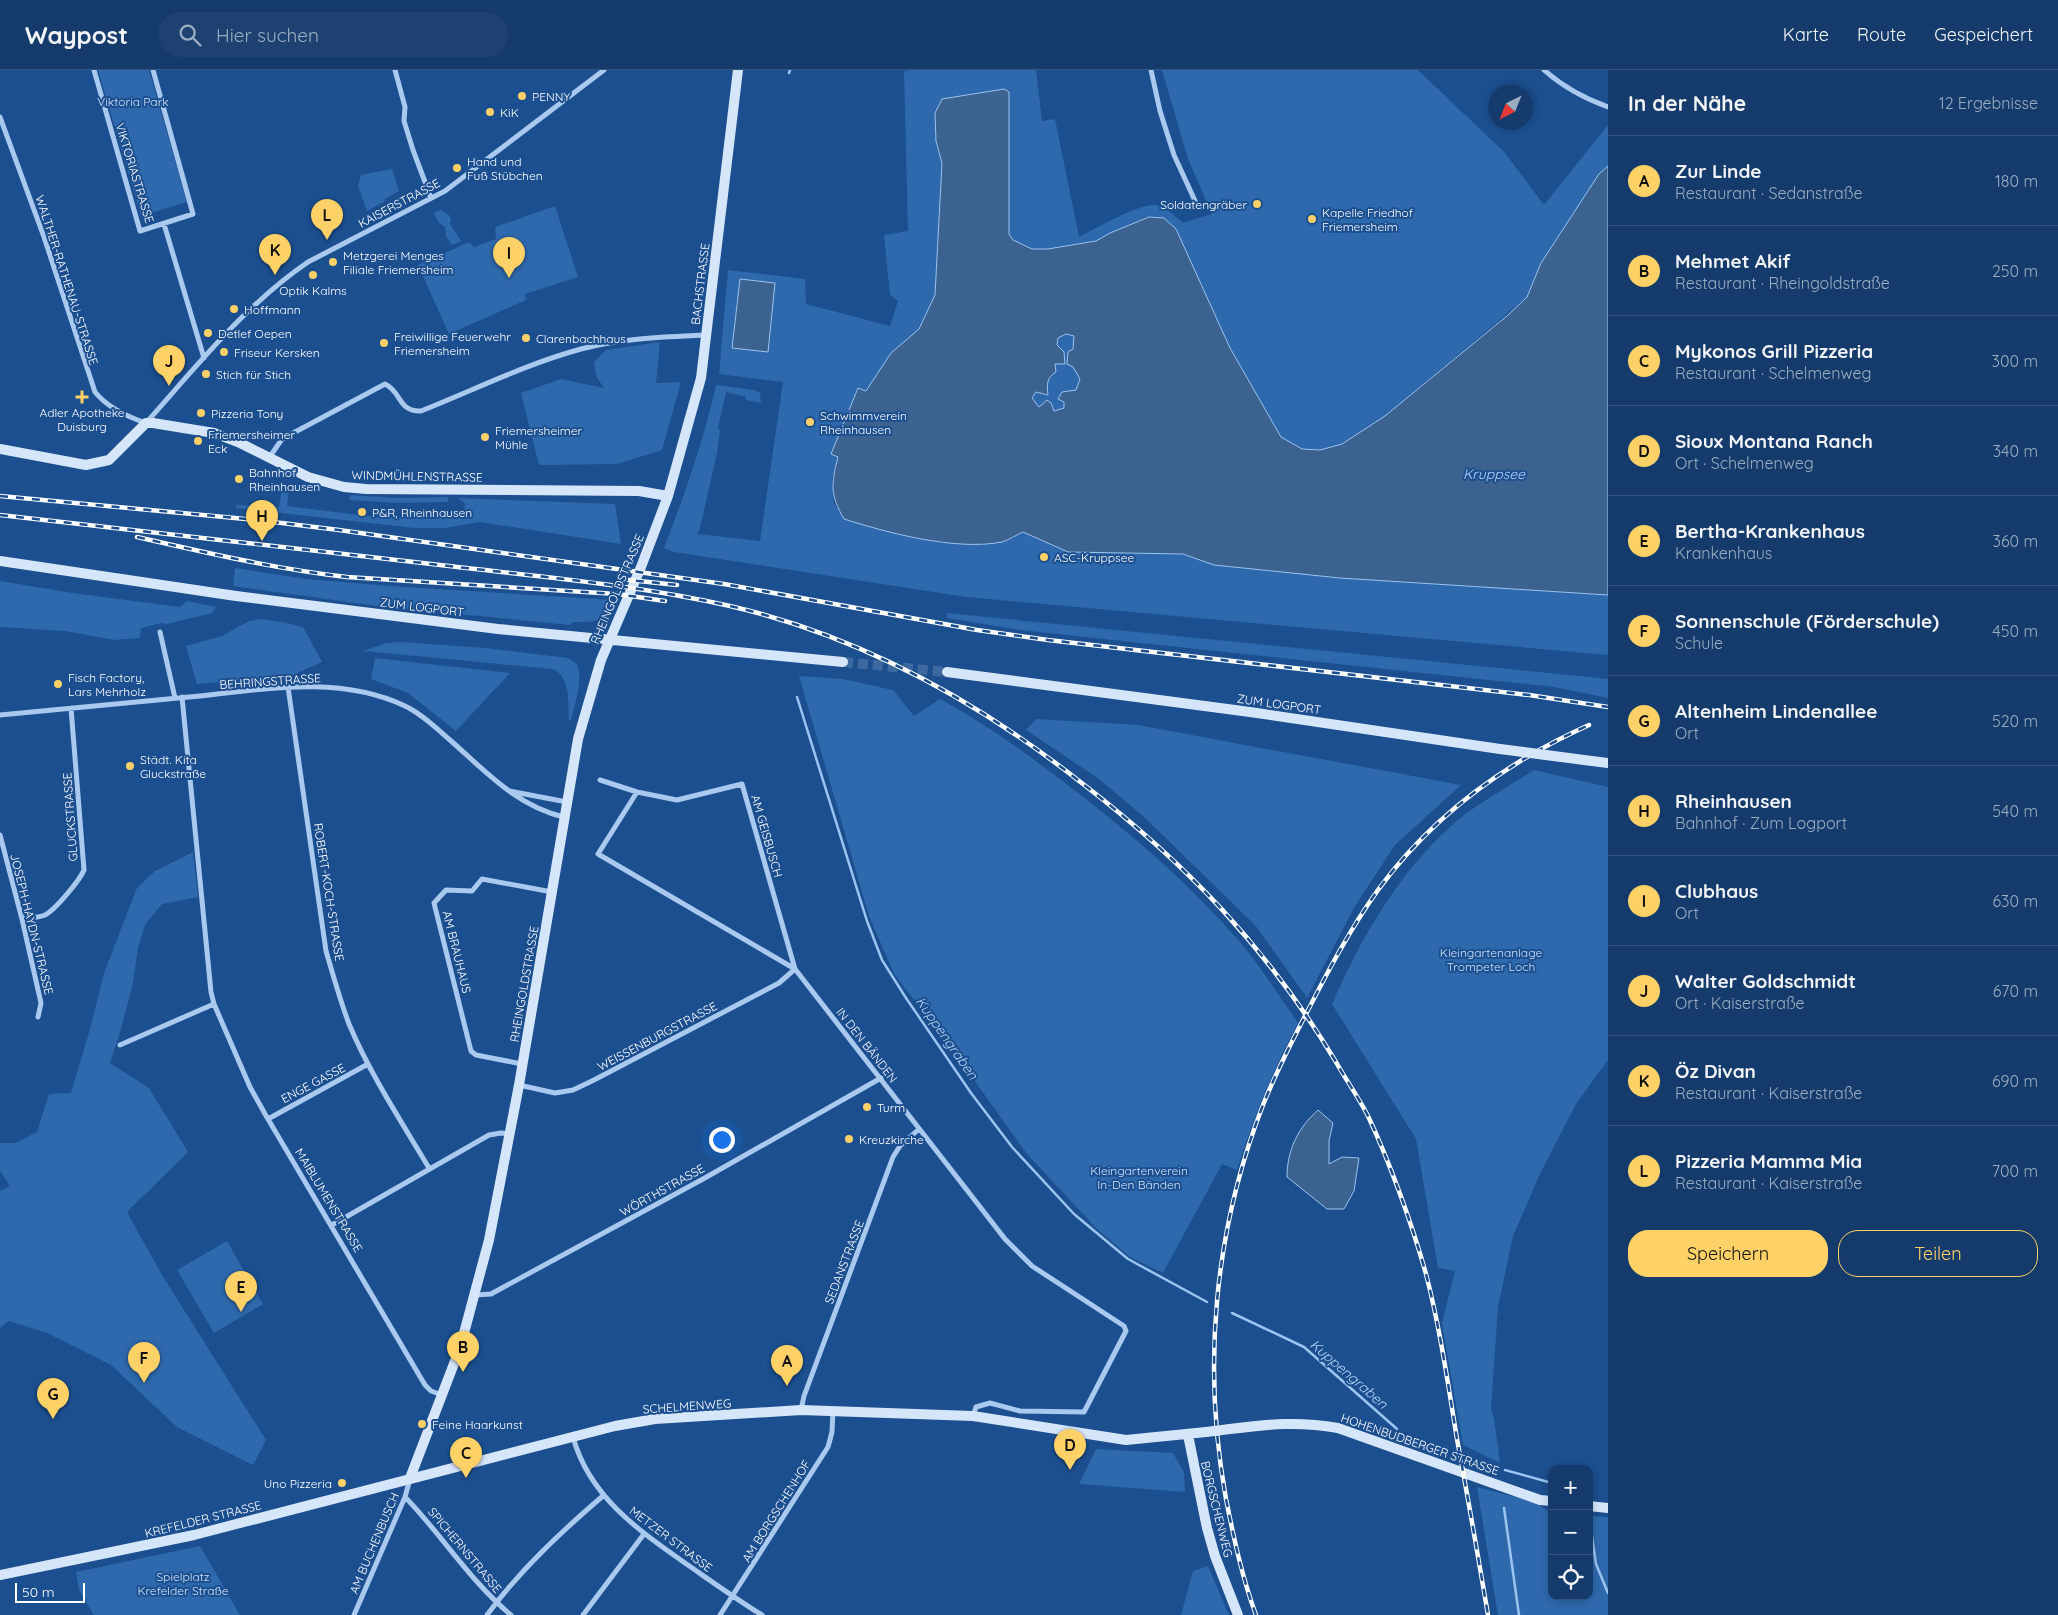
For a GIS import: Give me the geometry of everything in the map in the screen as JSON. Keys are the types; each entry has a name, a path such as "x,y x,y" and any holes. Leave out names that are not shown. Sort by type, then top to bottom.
{"street":[{"name":"VIKTORIASTRASSE","path":"94,70 140,231 193,214 153,70"},
{"path":"395,70 405,107 404,120 408,135 431,198"},
{"name":"KAISERSTRASSE","path":"146,423 237,323 295,271 308,262 431,198 468,175 604,70"},
{"name":"BACHSTRASSE","path":"668,496 701,378 738,70"},
{"path":"1151,70 1160,111 1174,155 1196,203"},
{"path":"1544,70 1560,85 1590,101 1608,106"},
{"name":"WALTHER-RATHENAU-STRASSE","path":"0,116 44,237 91,382 101,399 136,420 146,423"},
{"name":"VIKTORIASTRASSE","path":"164,224 204,358"},
{"path":"269,458 282,438 385,384 392,387 405,407 412,411 422,411 546,360 583,348 636,339 707,335"},
{"path":"0,449 86,465 109,460 146,423"},
{"name":"WINDMÜHLENSTRASSE","path":"146,423 214,432 308,477 344,487 366,489 639,491 668,496"},
{"name":"RHEINGOLDSTRASSE","path":"410,1478 460,1348 489,1240 523,1064 578,739 601,660 641,567 668,496"},
{"name":"ZUM LOGPORT","path":"0,561 246,597 498,629 843,662"},
{"path":"160,632 175,698"},
{"name":"ZUM LOGPORT","path":"946,672 1240,710 1608,764"},
{"name":"BEHRINGSTRASSE","path":"0,715 288,687 338,687 367,691 407,707 437,728 508,791 525,803 546,813 565,817"},
{"name":"ROBERT-KOCH-STRASSE","path":"288,687 326,951 337,989 350,1025 368,1064 429,1168"},
{"name":"MAIBLUMENSTRASSE","path":"182,697 211,992 214,1004 250,1087 268,1119 425,1385 431,1391 442,1395"},
{"name":"GLUCKSTRASSE","path":"22,919 35,918 50,912 81,878 84,870 72,708"},
{"name":"AM GEISBUSCH","path":"600,780 637,792 677,800 742,784 795,968"},
{"path":"508,791 567,802"},
{"name":"IN DEN BÄNDEN","path":"637,792 598,854 795,968 1006,1239 1032,1266 1124,1326 1126,1331 1084,1412 1020,1412 990,1403 976,1407 973,1416"},
{"name":"JOSEPH-HAYDN-STRASSE","path":"0,835 22,919 41,1004 38,1017"},
{"name":"AM BRAUHAUS","path":"523,1064 476,1055 471,1051 434,903 446,890 472,891 482,879 552,892"},
{"name":"WEISSENBURGSTRASSE","path":"519,1085 555,1093 573,1090 779,983 795,968"},
{"path":"120,1045 214,1004"},
{"name":"ENGE GASSE","path":"268,1119 368,1064"},
{"name":"WÖRTHSTRASSE","path":"475,1295 491,1294 703,1179 881,1078"},
{"name":"SEDANSTRASSE","path":"801,1410 804,1396 893,1158 900,1146 919,1129"},
{"path":"332,1225 489,1135 495,1133 510,1134"},
{"name":"SCHELMENWEG","path":"410,1478 615,1426 654,1419 801,1410 973,1416 1126,1440 1188,1435"},
{"name":"AM BORGSCHENHOF","path":"720,1615 828,1447 832,1432 833,1411"},
{"name":"HOHENBUDBERGER STRASSE","path":"1188,1435 1286,1423 1312,1423 1338,1428 1540,1500 1548,1501"},
{"name":"BORGSCHENWEG","path":"1188,1435 1207,1528 1215,1556 1238,1615"},
{"name":"METZER STRASSE","path":"573,1437 582,1463 590,1477 623,1516 644,1534 733,1597 762,1615"},
{"name":"AM BUCHENBUSCH","path":"354,1615 405,1497 410,1478"},
{"name":"KREFELDER STRASSE","path":"0,1575 194,1536 410,1478"},
{"path":"487,1615 496,1602 547,1547 604,1495"},
{"name":"SPICHERNSTRASSE","path":"405,1497 496,1602 511,1615"},
{"path":"1593,1506 1608,1508"},
{"path":"582,1615 644,1534"}],"green space":[{"name":"Viktoria Park","path":"98,70 149,70 187,202 141,216"},
{"path":"1036,70 1042,121 1055,119 1079,237 1145,206 1157,205 1169,211 1183,223 1212,214 1188,159 1162,70 1418,70 1505,153 1544,205 1608,125 1608,166 1599,174 1541,263 1527,297 1385,416 1342,444 1320,450 1302,449 1281,437 1230,348 1176,230 1164,218 1149,217 1110,233 1096,241 1048,249 1032,249 1013,240 1009,234 1009,92 936,141 942,163 935,295 919,329 891,353 866,391 858,388 832,479 834,503 844,519 922,539 964,544 984,544 1002,542 1023,532 1068,552 1183,554 1214,565 1340,578 1608,595 1608,655 966,597 674,552 664,548 693,468 716,385 754,390 760,393 761,403 746,400 746,397 726,392 718,428 720,430 717,453 697,534 760,541 783,382 719,374 728,270 805,279 806,304 890,326 898,301 890,295 884,235 908,231 904,71"},
{"path":"392,169 399,191 367,211 358,186 361,175"},
{"path":"555,206 578,277 525,294 526,300 449,334 418,265 469,242 474,247 496,239 495,227"},
{"path":"441,210 449,215 450,224 461,241 452,245 446,236 445,227 439,223 434,213"},
{"path":"1066,334 1074,336 1073,367 1080,378 1076,390 1064,402 1064,408 1054,412 1051,403 1047,401 1039,408 1032,398 1047,383 1055,364 1065,356 1057,345 1058,338"},
{"path":"660,342 656,383 681,382 662,450 617,464 539,465 521,393 561,379 604,388 596,376 594,362 606,350"},
{"path":"282,488 289,489 287,506 376,517 464,516 465,503 458,498 615,504 621,544 480,522 445,528 414,528 236,508 236,505 279,507"},
{"path":"350,495 398,498 448,497 448,502 397,503 349,500"},
{"path":"235,568 307,579 613,600 598,620 573,622 570,625 377,606 233,586"},
{"path":"0,581 180,607 187,601 216,607 212,613 141,628 140,638 115,640 65,631 0,627"},
{"path":"947,613 1608,679 1608,698 1554,687 1020,630 947,618"},
{"path":"261,619 303,627 322,662 291,676 197,684 186,646 222,636 249,621"},
{"path":"402,642 486,648 568,658 577,665 579,671 578,692 571,720 569,720 566,684 559,673 553,669 363,651 386,643"},
{"path":"375,658 510,673 456,731 408,693 371,679"},
{"name":"Kleingartenverein In-Den Bänden","path":"799,676 843,679 893,690 914,716 940,699 1016,746 1107,816 1186,885 1240,942 1263,971 1298,1023 1264,1095 1237,1170 1222,1164 1163,1273 1130,1257 1098,1230 1027,1154 944,1038 894,974 869,916"},
{"path":"1036,719 1138,725 1461,785 1395,845 1355,906 1307,998 1256,926 1143,816 1099,779 1026,730"},
{"name":"Kleingartenanlage Trompeter Loch","path":"1534,770 1608,787 1608,1060 1576,1104 1540,1174 1513,1236 1498,1307 1491,1409 1500,1463 1463,1445 1442,1323 1455,1271 1438,1268 1416,1139 1332,1004 1355,956 1382,910 1397,887 1430,846 1458,820"},
{"path":"193,852 198,897 162,904 145,925 138,948 133,983 110,1063 149,1088 188,1152 127,1212 162,1275 266,1440 253,1465 177,1427 111,1365 47,1333 9,1321 0,1328 0,1191 10,1186 0,1171 0,1143 15,1143 37,1132 49,1094 71,1093 104,973 137,888 155,871"},
{"path":"227,1241 263,1304 214,1333 177,1270"},
{"path":"1096,1449 1173,1453 1184,1472 1185,1492 1079,1484"},
{"path":"1477,1487 1535,1502 1548,1510 1548,1600 1593,1600 1593,1516 1608,1517 1608,1615 1498,1615"},
{"name":"Spielplatz Krefelder Straße","path":"200,1546 240,1615 94,1615 79,1590 76,1572"},
{"path":"1208,1566 1229,1615 1181,1615 1193,1571"}],"water":[{"name":"Kruppsee","path":"1004,89 1009,92 1009,234 1013,240 1032,249 1048,249 1096,241 1110,233 1149,217 1164,218 1176,229 1230,348 1281,437 1302,449 1320,450 1342,444 1385,416 1508,315 1527,297 1541,263 1599,174 1608,166 1608,595 1340,578 1214,565 1183,554 1068,552 1023,532 1002,542 964,544 943,542 901,535 844,519 836,503 833,489 838,457 831,454 858,388 866,391 891,353 919,329 935,295 942,163 936,141 935,113 942,99","holes":["1066,334 1074,336 1073,349 1068,352 1067,364 1073,367 1080,379 1076,390 1062,392 1058,399 1064,402 1064,408 1054,411 1051,403 1047,400 1039,407 1032,398 1036,392 1048,395 1048,382 1050,377 1056,372 1055,364 1065,364 1064,352 1057,345 1058,338"]},
{"path":"740,279 775,283 768,352 732,348"},
{"path":"1318,1110 1333,1123 1329,1141 1329,1164 1342,1157 1359,1158 1354,1191 1344,1209 1327,1209 1287,1177 1289,1158 1295,1140 1305,1124"}],"waterway":[{"name":"Kuppengraben","path":"797,697 867,921 882,960 906,998 971,1093 1012,1147 1074,1214 1128,1259 1207,1302"},
{"name":"Kuppengraben","path":"1232,1313 1304,1347 1397,1429"},
{"path":"1505,1470 1548,1482"},
{"path":"1504,1508 1519,1615"},
{"path":"1593,1544 1596,1564 1608,1593"}],"tunnel":[{"path":"843,662 947,672"}],"railway":[{"path":"0,496 257,520 339,530 724,584 977,630 1048,640 1529,695 1608,707"},
{"path":"0,515 590,582 660,592 730,606 778,619 825,635 871,654 960,700 1043,754 1121,814 1157,845 1223,911 1282,982 1310,1021 1361,1102 1384,1153 1407,1214 1431,1294 1488,1615"},
{"path":"137,537 215,555 320,574 617,594 665,601"},
{"path":"620,579 677,585"},
{"path":"1256,1615 1242,1572 1226,1499 1219,1449 1214,1350 1223,1250 1233,1201 1246,1153 1263,1105 1288,1049 1339,952 1378,890 1399,863 1447,815 1500,774 1529,756 1589,725"}],"place":[{"name":"PENNY","path":"522,96"},
{"name":"KiK","path":"490,112"},
{"name":"Hand und Fuß Stübchen","path":"457,168"},
{"name":"Soldatengräber","path":"1257,204"},
{"name":"Kapelle Friedhof Friemersheim","path":"1312,219"},
{"name":"Pizzeria Mamma Mia","path":"327,240"},
{"name":"Metzgerei Menges Filiale Friemersheim","path":"333,262"},
{"name":"Öz Divan","path":"275,275"},
{"name":"Optik Kalms","path":"313,275"},
{"name":"Clubhaus","path":"509,278"},
{"name":"Hoffmann","path":"234,309"},
{"name":"Detlef Oepen","path":"208,333"},
{"name":"Clarenbachhaus","path":"526,338"},
{"name":"Freiwillige Feuerwehr Friemersheim","path":"384,343"},
{"name":"Friseur Kersken","path":"224,352"},
{"name":"Stich für Stich","path":"206,374"},
{"name":"Walter Goldschmidt","path":"169,386"},
{"name":"Adler Apotheke Duisburg","path":"82,397"},
{"name":"Pizzeria Tony","path":"201,413"},
{"name":"Schwimmverein Rheinhausen","path":"810,422"},
{"name":"Friemersheimer Mühle","path":"485,437"},
{"name":"Friemersheimer Eck","path":"198,441"},
{"name":"Bahnhof Rheinhausen","path":"239,479"},
{"name":"P&R, Rheinhausen","path":"362,512"},
{"name":"Rheinhausen","path":"262,541"},
{"name":"ASC-Kruppsee","path":"1044,557"},
{"name":"Fisch Factory, Lars Mehrholz","path":"58,684"},
{"name":"Städt. Kita Gluckstraße","path":"130,766"},
{"name":"Turm","path":"867,1107"},
{"name":"Kreuzkirche","path":"849,1139"},
{"name":"Bertha-Krankenhaus","path":"241,1312"},
{"name":"Mehmet Akif","path":"463,1372"},
{"name":"Sonnenschule (Förderschule)","path":"144,1383"},
{"name":"Zur Linde","path":"787,1386"},
{"name":"Altenheim Lindenallee","path":"53,1419"},
{"name":"Feine Haarkunst","path":"422,1424"},
{"name":"Sioux Montana Ranch","path":"1070,1470"},
{"name":"Mykonos Grill Pizzeria","path":"466,1478"},
{"name":"Uno Pizzeria","path":"342,1483"}]}
